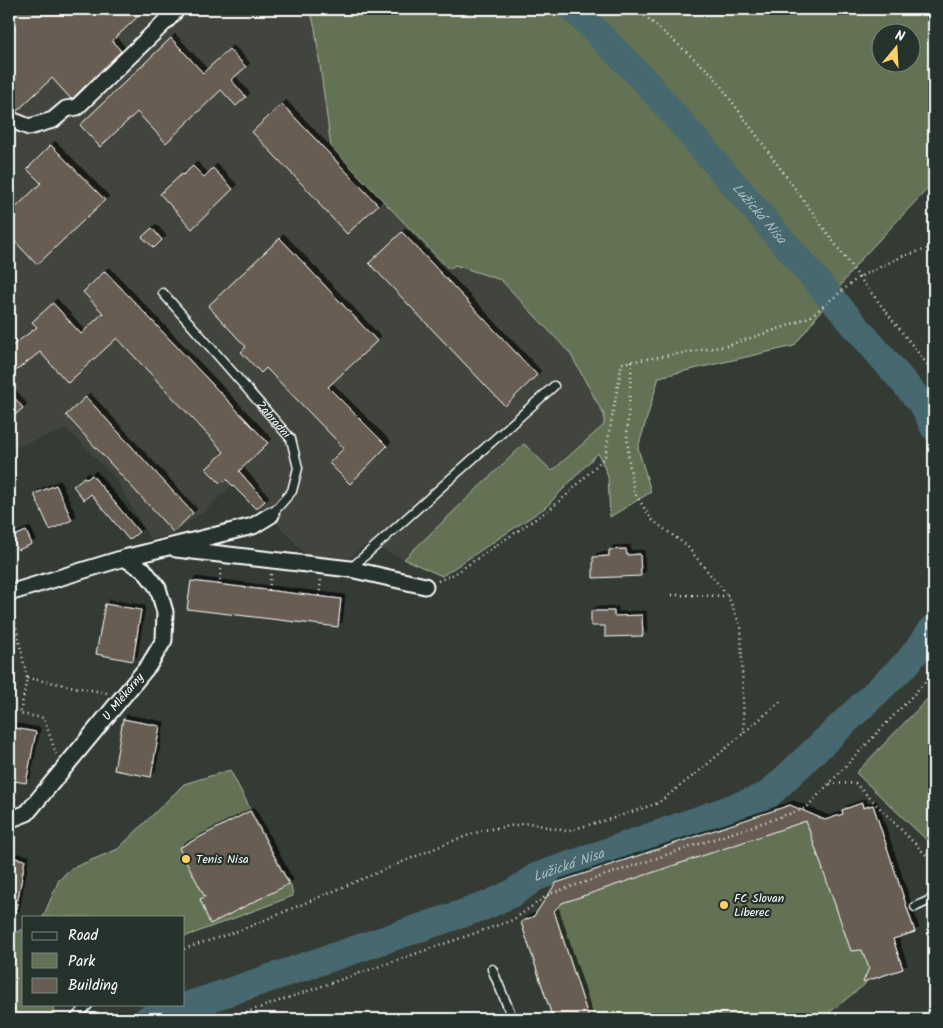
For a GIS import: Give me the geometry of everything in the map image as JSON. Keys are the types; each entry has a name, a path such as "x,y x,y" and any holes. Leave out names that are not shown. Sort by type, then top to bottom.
{"street":[{"path":"9,118 29,127 53,120 66,109 76,107 177,9"},
{"name":"Zahradní","path":"10,598 124,558 253,526 271,515"},
{"name":"Zahradní","path":"162,548 350,569 425,586"},
{"name":"U Mlékárny","path":"9,820 26,813 149,664 164,640 165,612 158,588 144,570 124,558"}],"lane":[{"name":"Zahradní","path":"163,293 291,439 298,468 292,491 271,515"},
{"path":"350,569 554,386"},
{"path":"915,907 934,898"},
{"path":"492,969 513,1019"},
{"path":"74,1019 87,1006"}],"path":[{"path":"637,9 712,74 859,278 934,373"},
{"path":"425,586 456,573 542,515 569,493 605,457 622,363 726,346 787,326 811,316 859,278 902,256 934,247"},
{"path":"632,361 628,433 629,462 634,492 652,520 686,545 728,596 742,628 744,733"},
{"path":"672,594 728,596"},
{"path":"10,598 27,678 20,714 44,718 62,769"},
{"path":"227,1019 512,920 549,894 801,810 807,807 830,784 934,673"},
{"path":"27,678 122,696"},
{"path":"185,949 241,930 484,830 529,823 566,831 614,818 658,803 703,768 782,700"},
{"path":"830,784 854,783 934,863"}],"shaded area":[{"path":"9,9 310,9 315,28 455,265 501,280 570,353 604,415 604,425 551,471 524,444 404,559 367,544 343,562 310,559 261,506 256,509 233,485 202,513 168,536 150,539 116,479 67,429 9,449"}],"green space":[{"path":"310,9 934,9 934,182 861,259 794,346 659,377 638,448 651,492 610,517 608,476 598,453 546,507 442,576 404,559 524,444 552,471 604,425 604,415 570,353 501,280 455,265 449,269 331,147 315,28"},
{"path":"934,692 934,847 856,773"},
{"name":"Tenis Nisa","path":"230,770 291,886 293,896 185,937 185,916 43,916 59,880 70,869 118,849 184,784"},
{"name":"FC Slovan Liberec","path":"862,803 863,808 873,805 915,932 893,939 903,969 873,979 871,974 864,985 821,1019 553,1019 521,922 534,916 549,894 801,810 825,820 843,814 842,810"},
{"path":"22,930 22,1006 53,1006 55,1019 9,1019 9,935"}],"building":[{"path":"15,9 146,9 112,41 121,51 73,98 71,99 52,78 16,112 9,109 9,15"},
{"path":"171,38 203,73 229,49 246,67 231,80 246,97 236,106 221,90 166,143 137,112 100,147 80,125"},
{"path":"282,104 378,205 347,234 252,132"},
{"path":"51,145 105,200 37,265 9,235 9,214 41,183 27,169"},
{"path":"193,166 204,177 213,168 233,189 192,229 160,194"},
{"path":"152,228 162,240 154,248 142,237"},
{"path":"402,232 537,375 505,406 369,263"},
{"path":"280,238 377,341 328,387 387,446 350,484 329,463 344,448 266,368 261,373 241,352 246,347 208,306"},
{"path":"105,271 268,443 239,471 265,501 256,509 226,479 221,484 206,469 224,452 117,338 68,383 40,352 9,376 9,348 37,327 32,322 53,303 81,334 103,313 83,292"},
{"path":"9,391 23,408 9,420"},
{"path":"86,397 193,513 173,532 66,415"},
{"path":"92,475 139,532 129,540 91,494 84,500 73,486 84,477 87,479"},
{"path":"56,485 72,520 50,530 34,494"},
{"path":"26,531 32,544 18,550 12,537"},
{"path":"626,549 627,555 640,554 641,576 593,578 593,557 609,556 609,550"},
{"path":"191,581 341,599 338,627 187,609"},
{"path":"105,604 141,610 133,661 96,654"},
{"path":"591,611 614,611 614,616 642,615 643,636 605,637 605,626 591,626"},
{"path":"123,719 160,726 151,777 114,770"},
{"path":"9,727 36,732 26,783 9,780"},
{"path":"862,803 863,808 873,805 915,932 893,939 903,969 863,982 869,968 862,950 851,951 806,821 562,903 554,911 589,1019 553,1019 521,922 534,916 556,883 790,805 825,820 843,814 842,810"},
{"path":"250,811 289,884 210,924 200,899 205,897 179,848"},
{"path":"9,857 25,860 15,915 9,914"}],"waterway":[{"name":"Lužická Nisa","path":"574,9 645,81 924,406 934,427"},
{"name":"Lužická Nisa","path":"148,1019 485,906 513,893 536,877 767,796 908,662 934,627"}],"place":[{"name":"Tenis Nisa","path":"186,859"},
{"name":"FC Slovan Liberec","path":"724,905"}]}
